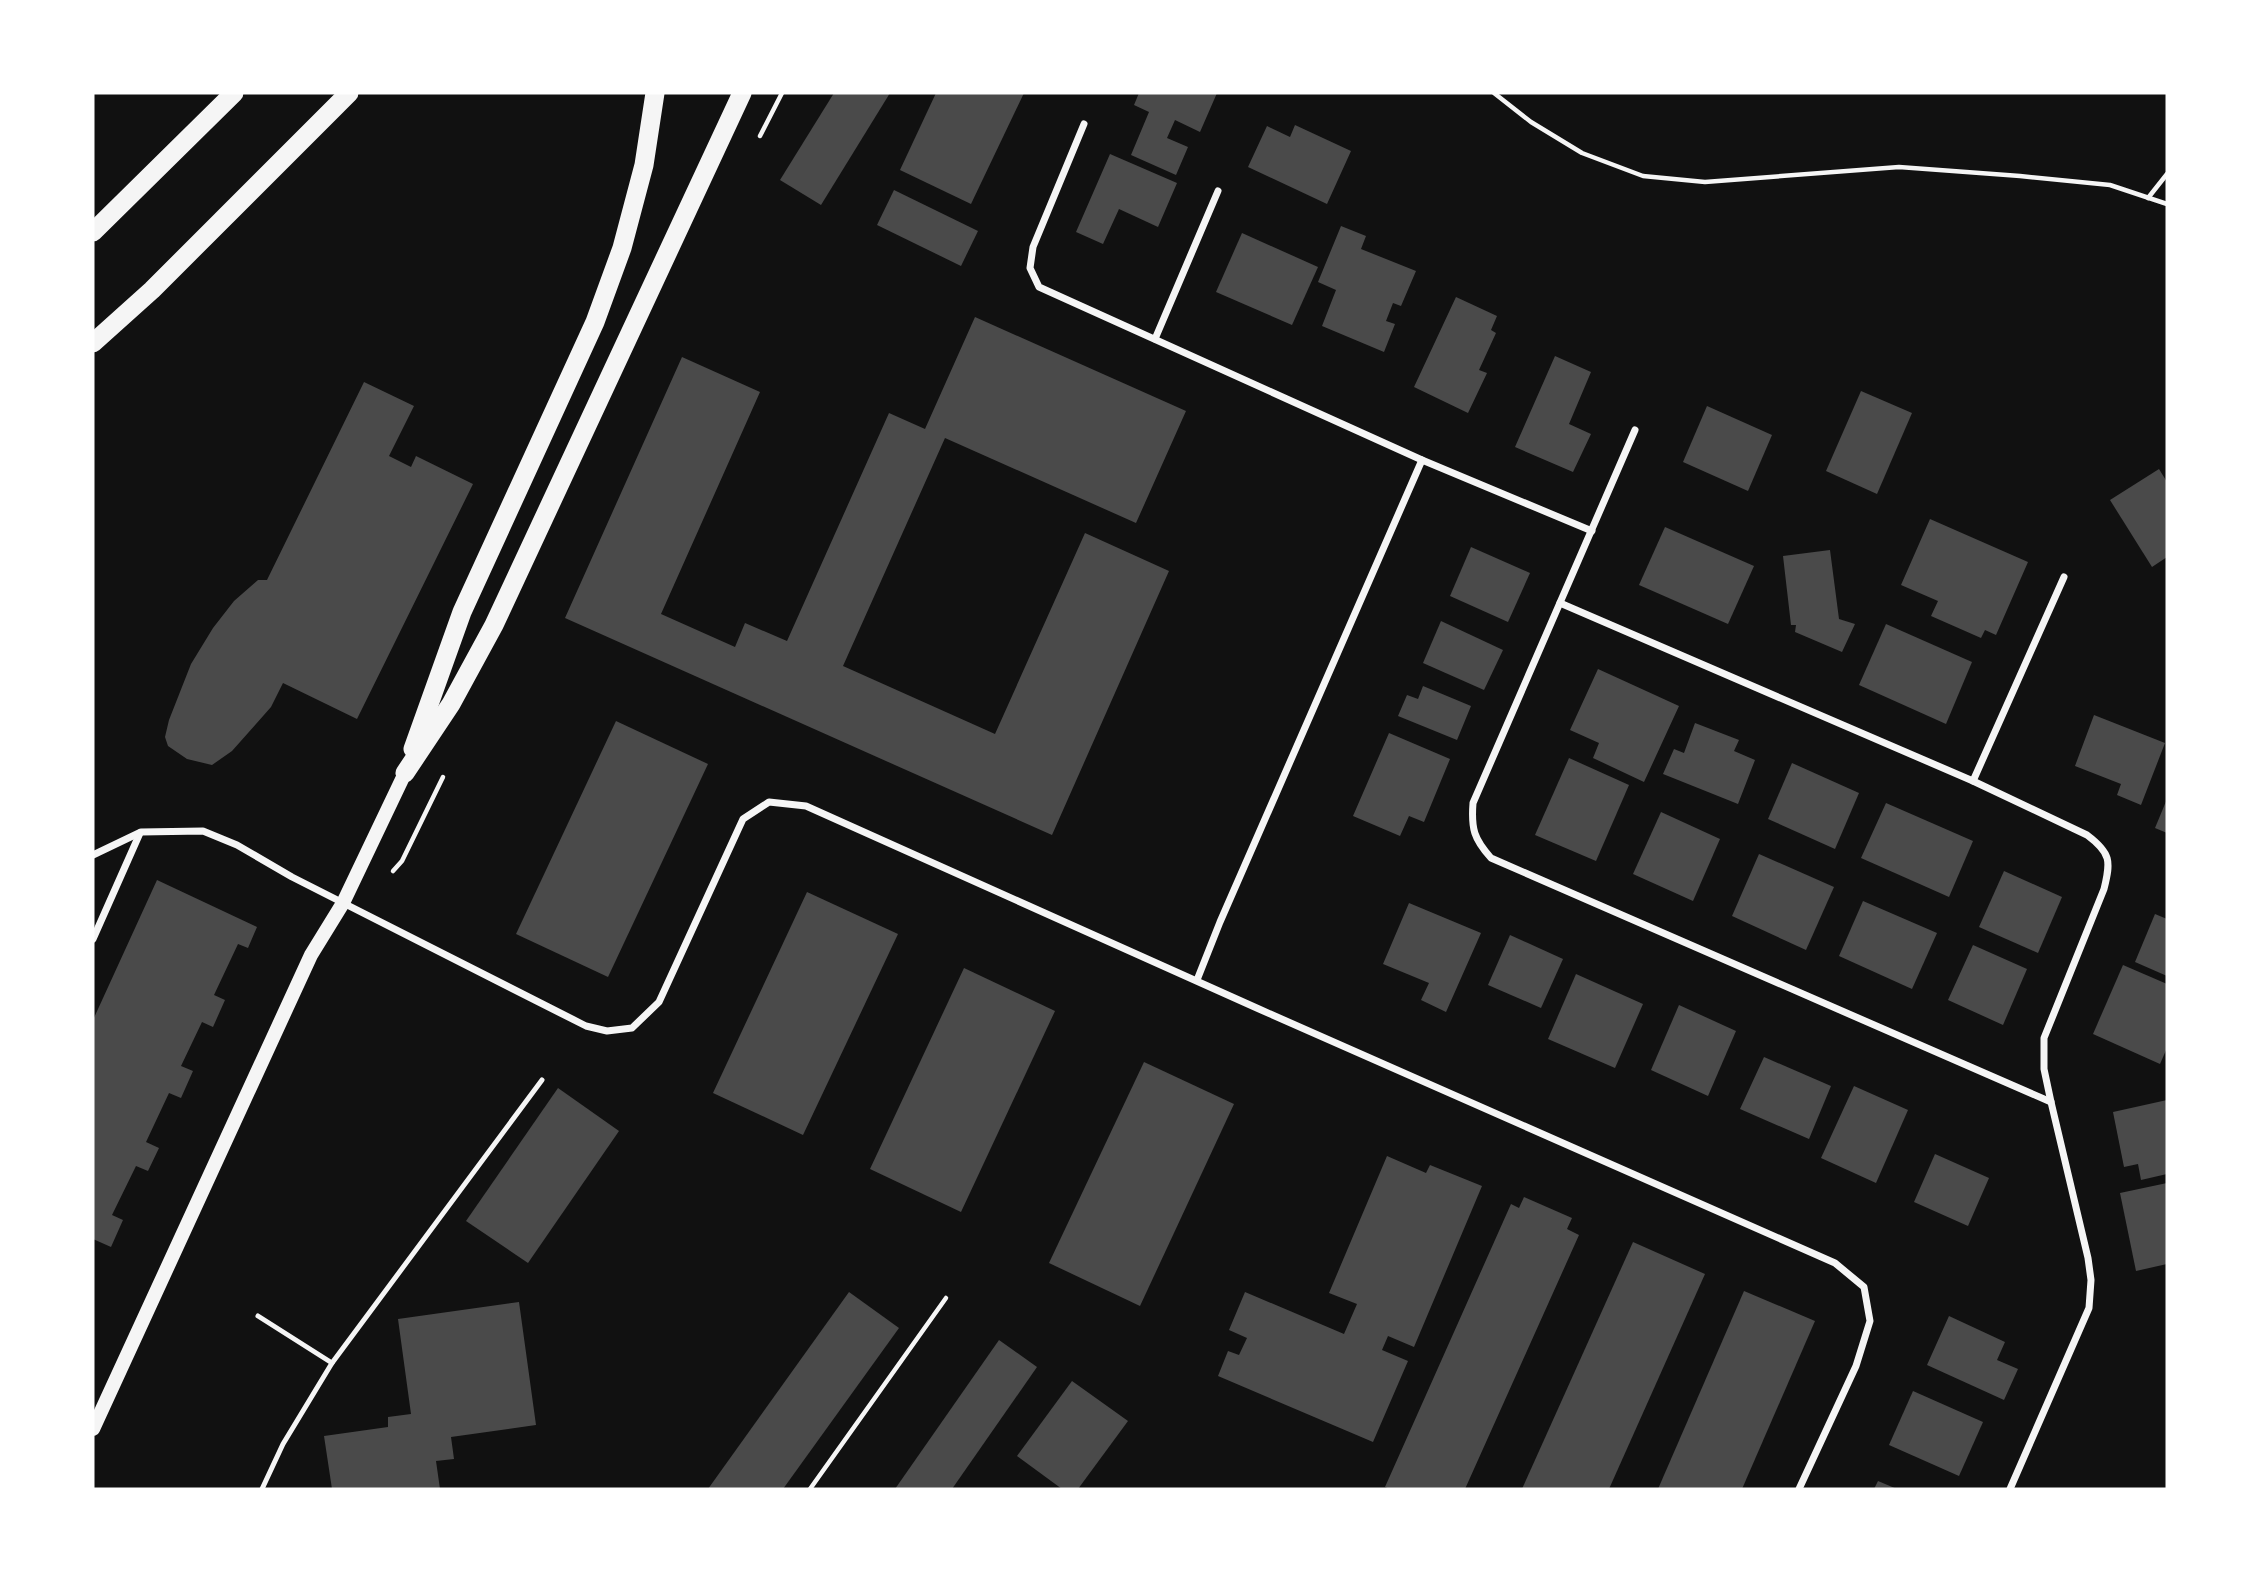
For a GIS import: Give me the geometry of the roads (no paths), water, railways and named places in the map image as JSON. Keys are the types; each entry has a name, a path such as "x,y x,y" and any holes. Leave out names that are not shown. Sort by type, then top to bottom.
{"highway":[{"path":"93,232 234,93"},
{"path":"93,343 152,290 349,93"},
{"path":"405,773 462,612 595,322 622,247 641,177 655,93"},
{"path":"405,773 451,704 494,625 742,93"}],"main road":[{"path":"93,1429 311,955 343,903 405,773"}],"street":[{"path":"1084,124 1033,247 1030,268 1039,287 1422,460 1592,531"},
{"path":"1155,339 1218,191"},
{"path":"1635,430 1473,803 1471,824 1479,845 1491,858 2051,1102"},
{"path":"1197,980 1422,460"},
{"path":"1973,781 2064,577"},
{"path":"1560,603 1973,781 2088,835 2103,847 2109,867 2104,889 2044,1038 2044,1069 2088,1258 2091,1280 2089,1308 2010,1489"},
{"path":"93,855 141,832 203,831 237,845 292,877 586,1026 607,1031 632,1028 659,1002 743,819 769,802 806,806 1835,1263 1864,1287 1870,1321 1856,1366 1799,1489"},
{"path":"93,939 141,832"}],"lane":[{"path":"262,1489 283,1444 332,1363 542,1080"},
{"path":"258,1316 332,1363"}]}
